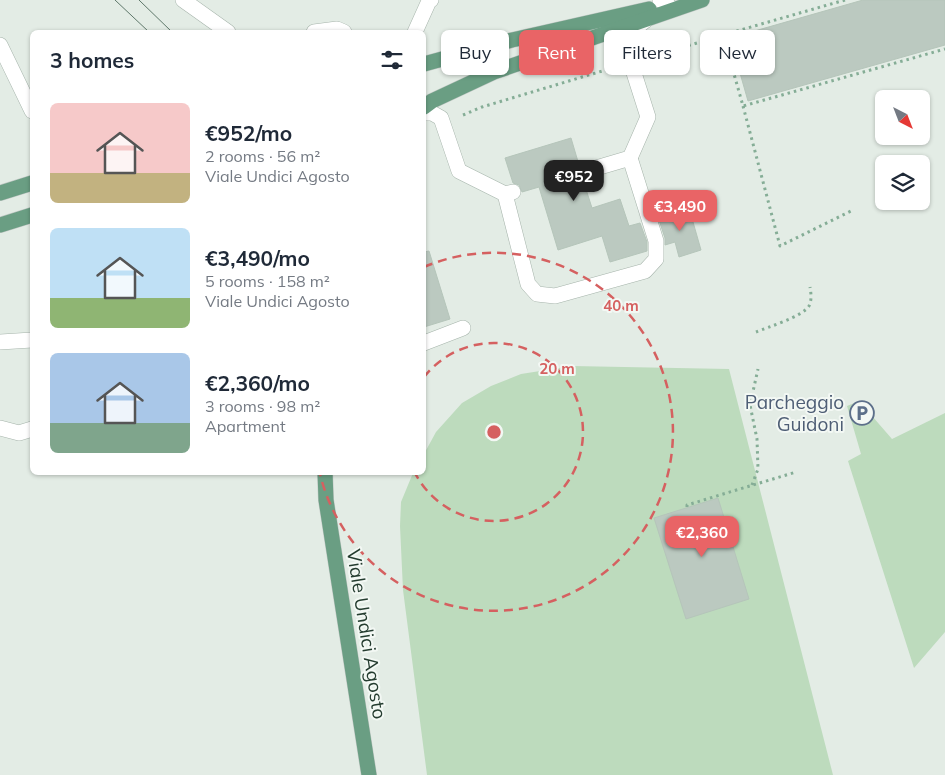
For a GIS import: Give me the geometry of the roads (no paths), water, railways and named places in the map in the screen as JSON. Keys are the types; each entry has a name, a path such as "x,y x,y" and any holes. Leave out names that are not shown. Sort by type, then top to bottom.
{"main road":[{"path":"426,63 512,40 664,3 690,0"},
{"path":"426,106 440,97 494,72 702,0"},
{"path":"0,193 30,184"},
{"path":"0,225 30,216"},
{"name":"Viale Undici Agosto","path":"319,475 326,500"},
{"name":"Viale Undici Agosto","path":"325,475 326,500 369,775"}],"lane":[{"path":"183,0 225,30"},
{"path":"416,30 429,0 431,0"},
{"path":"426,113 437,115 444,123 459,171 509,193 528,284 537,294 555,296 645,272 656,258 656,241 630,158 648,117 627,51 631,32 648,19"},
{"path":"0,44 30,107"},
{"path":"586,171 630,158"},
{"path":"426,342 463,328"},
{"path":"0,342 30,340"},
{"path":"0,428 18,433 30,430"}],"tram line":[{"path":"115,0 147,30"},
{"path":"139,0 170,30"}],"place":[{"name":"Parcheggio Guidoni","path":"862,413"}]}
